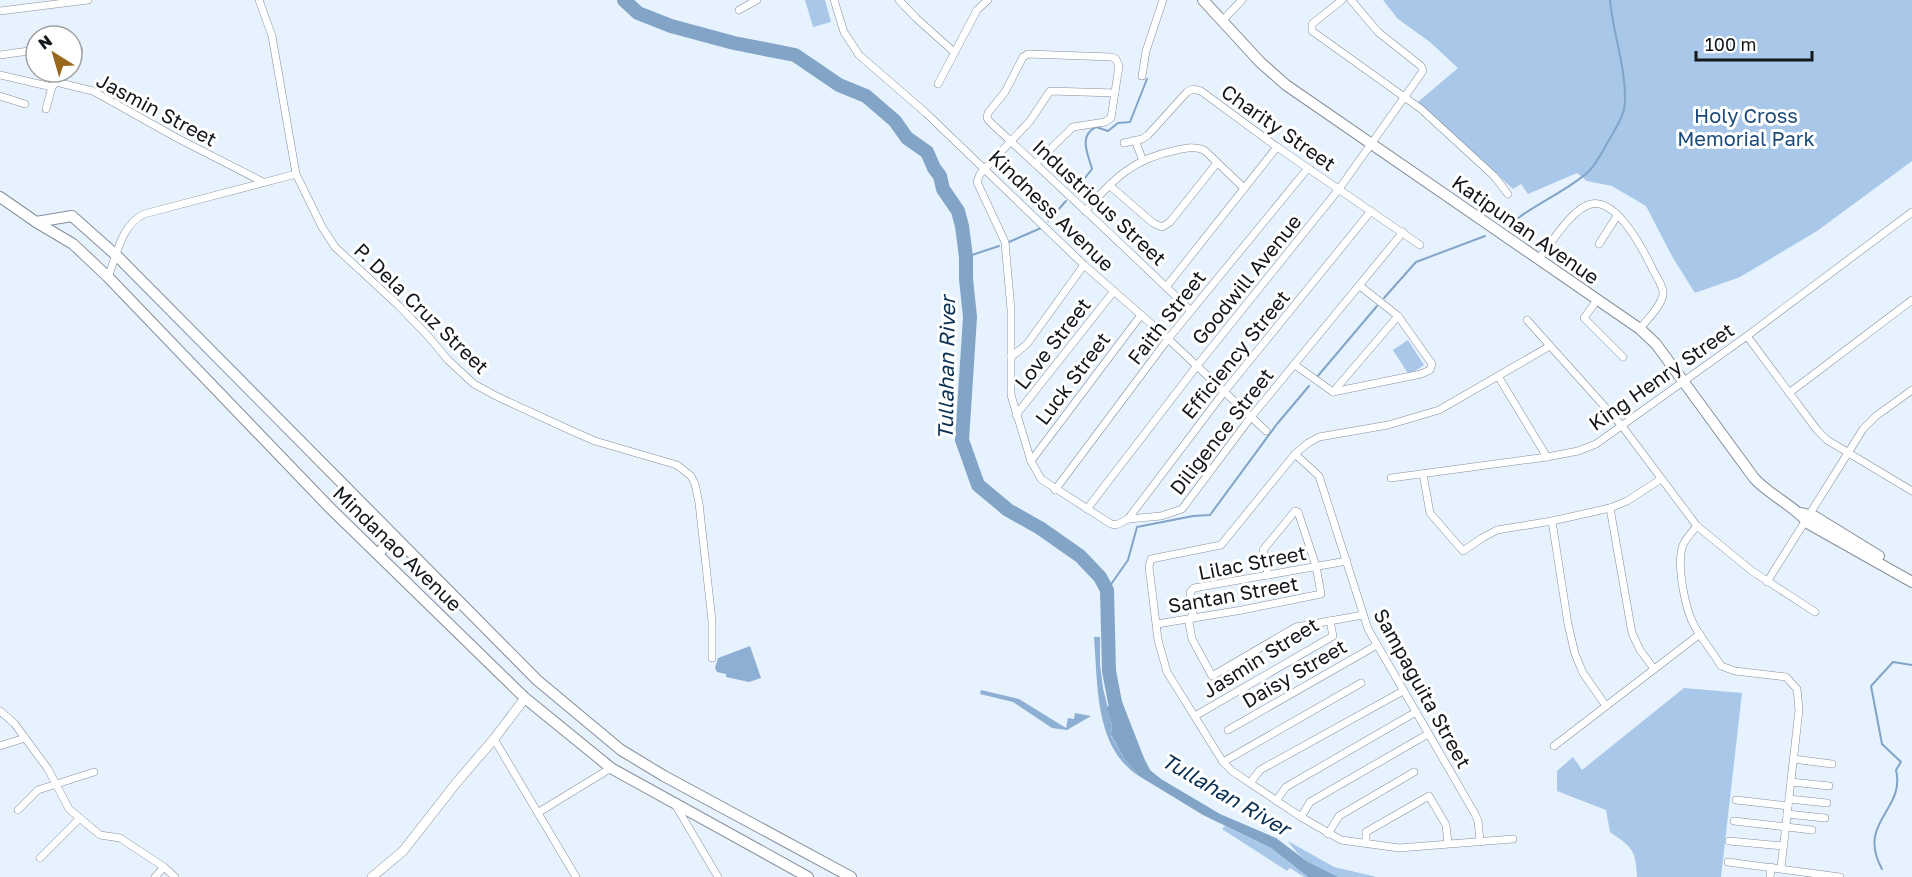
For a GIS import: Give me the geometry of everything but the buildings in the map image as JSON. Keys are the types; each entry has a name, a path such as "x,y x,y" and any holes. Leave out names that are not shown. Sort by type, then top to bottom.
{"main road":[{"name":"Katipunan Avenue","path":"1203,0 1260,62 1286,85 1640,329 1656,344 1754,478 1774,497 1912,574"},
{"name":"Mindanao Avenue","path":"0,197 73,244 331,509 525,698 611,768 808,877"},
{"name":"Mindanao Avenue","path":"36,222 72,216 117,256 537,680 621,750 664,776 851,877"},
{"path":"186,358 202,343"},
{"name":"Katipunan Avenue","path":"1806,516 1809,524 1912,582"},
{"path":"378,554 393,537"}],"street":[{"path":"0,10 88,0"},
{"name":"P. Dela Cruz Street","path":"259,0 272,36 296,174 322,227 335,247 399,306 448,360 474,384 498,398 595,441 677,465 691,476 699,503 712,621 712,658"},
{"path":"739,10 757,0"},
{"name":"Kindness Avenue","path":"834,0 844,32 859,55 926,112 1084,265 1168,339 1266,431"},
{"path":"899,0 954,52"},
{"path":"938,84 977,10 988,0"},
{"path":"1143,76 1146,51 1163,0"},
{"path":"1222,21 1242,0"},
{"path":"1342,0 1312,24 1312,31 1430,117 1494,176 1508,194"},
{"name":"Goodwill Avenue","path":"1088,509 1197,367 1339,189 1422,71 1421,66 1378,32 1351,0"},
{"path":"0,55 24,52"},
{"name":"Industrious Street","path":"1115,93 1119,63 1114,58 1030,53 1023,57 1010,85 988,113 987,118 1191,311"},
{"name":"Jasmin Street","path":"0,75 24,79"},
{"path":"46,109 54,84"},
{"name":"Jasmin Street","path":"54,84 93,91 263,182"},
{"name":"Charity Street","path":"1124,143 1148,135 1187,92 1193,89 1201,91 1277,147 1420,245"},
{"path":"985,169 1034,117 1050,91 1115,93 1113,113 1109,120 1073,127 1035,165"},
{"path":"0,96 25,104"},
{"path":"1135,140 1143,161"},
{"path":"1086,211 1108,185 1126,169 1164,152 1199,147 1244,188"},
{"path":"1166,287 1277,147"},
{"path":"1108,185 1153,223 1162,227 1170,222 1217,163"},
{"name":"Faith Street","path":"1054,490 1168,339 1308,168"},
{"name":"Diligence Street","path":"985,169 979,176 978,184 1005,242 1007,254 1011,310 1011,395 1031,461 1041,479 1054,490 1116,525 1128,519 1161,516 1182,508 1251,417 1403,232"},
{"path":"108,278 125,232 136,218 296,174"},
{"path":"1539,260 1568,222 1585,206 1594,203 1606,206 1624,222 1642,248 1663,288 1660,304 1640,329"},
{"name":"Efficiency Street","path":"1128,519 1224,392 1371,211"},
{"name":"King Henry Street","path":"1391,478 1547,457 1586,448 1622,426 1747,336 1912,212"},
{"path":"1599,244 1617,216"},
{"path":"1011,357 1027,344 1084,265"},
{"path":"1294,365 1333,392 1430,370 1432,364 1398,316 1360,286"},
{"name":"Love Street","path":"1016,415 1114,291"},
{"path":"1597,300 1584,318 1623,357"},
{"path":"1789,393 1912,300"},
{"name":"Luck Street","path":"1031,461 1141,315"},
{"path":"1333,392 1398,316"},
{"path":"1527,320 1622,426 1697,526 1767,582 1815,612"},
{"path":"1747,336 1817,430 1827,440 1912,491"},
{"path":"1514,839 1399,848 1341,840 1328,834 1250,783 1223,762 1167,672 1160,649 1149,567 1151,559 1221,545 1295,454 1308,443 1319,437 1388,425 1439,410 1550,346"},
{"path":"1498,376 1547,457"},
{"path":"1767,582 1806,516 1863,429 1876,416 1912,390"},
{"name":"Sampaguita Street","path":"1295,454 1319,476 1362,615 1403,691 1475,814 1480,841"},
{"path":"1423,474 1430,513 1463,551 1497,530 1610,508 1627,501 1661,480"},
{"path":"1610,508 1632,633 1640,650 1654,669"},
{"path":"1268,575 1263,550 1295,511 1299,514 1316,566"},
{"path":"1552,521 1575,654 1583,673 1606,706"},
{"path":"1697,526 1683,545 1681,568 1687,608 1700,634 1721,666 1735,671 1786,677 1797,689 1798,710 1780,868"},
{"name":"Lilac Street","path":"1191,618 1193,613 1190,592 1194,588 1347,561"},
{"name":"Santan Street","path":"1157,624 1319,595 1322,592 1316,566"},
{"path":"1191,618 1189,623 1192,639 1210,675 1214,675 1296,627 1362,615"},
{"name":"Jasmin Street","path":"1195,716 1333,636 1330,621"},
{"path":"1554,746 1700,634"},
{"name":"Daisy Street","path":"1228,730 1377,645"},
{"path":"1223,762 1361,683"},
{"path":"1250,783 1260,770 1403,691"},
{"path":"372,877 403,851 525,698"},
{"path":"0,711 14,723 48,769 69,809 100,835 120,838 175,877"},
{"path":"1276,801 1286,787 1416,712"},
{"path":"1301,817 1310,802 1428,734"},
{"path":"0,746 25,738"},
{"path":"494,739 576,877"},
{"path":"1793,759 1832,764"},
{"path":"539,812 611,768"},
{"path":"18,810 34,792 94,772"},
{"path":"1328,834 1339,816 1414,772"},
{"path":"1791,782 1829,786"},
{"path":"1366,843 1366,832 1429,796 1446,825 1448,843"},
{"path":"1736,800 1827,803"},
{"path":"676,806 718,877"},
{"path":"1787,814 1825,819"},
{"path":"40,858 80,818"},
{"path":"1734,821 1812,830"},
{"path":"1729,841 1783,846"},
{"path":"1728,862 1780,868 1792,873 1840,877"},
{"path":"155,877 164,867"},
{"path":"1770,877 1771,867"}],"green space":[{"path":"805,0 825,0 831,22 813,27"},
{"name":"Holy Cross Memorial Park","path":"1383,0 1912,0 1912,161 1817,231 1740,277 1695,293 1673,258 1646,206 1612,186 1587,181 1577,173 1528,194 1521,184 1513,189 1418,102 1458,68 1430,42 1398,19"},
{"path":"1408,340 1424,365 1409,375 1393,350"},
{"path":"1684,688 1742,693 1721,877 1637,877 1634,855 1628,846 1610,832 1606,810 1557,791 1557,771 1573,757 1582,770"},
{"path":"1225,826 1271,848 1308,877 1290,868 1287,871 1222,829"},
{"path":"1288,841 1334,867 1377,877 1331,875 1316,868 1303,858"}],"shaded area":[{"path":"1094,637 1100,637 1100,664 1112,725 1111,736 1125,760 1139,776 1124,764 1106,732 1098,694"},
{"path":"750,646 761,678 749,682 726,677 726,674 717,672 715,668 718,658"},
{"path":"981,690 1019,699 1066,728 1068,718 1074,719 1075,713 1091,716 1067,730 1052,728 1013,702 980,694"},
{"path":"1121,699 1150,770 1220,814 1276,838 1308,862 1338,877 1308,877 1271,848 1203,815 1139,776 1125,760 1111,735 1112,725 1107,707"}],"waterway":[{"name":"Tullahan River","path":"624,0 638,13 671,26 734,43 795,55 839,85 866,96 895,121 907,138 927,152 940,176 943,189 958,211 966,257 970,317 962,440 978,485 1008,510 1040,528 1080,556 1100,577 1107,590 1109,671 1118,718"},
{"path":"1517,219 1575,183 1590,170 1621,119 1625,106 1625,88 1610,0"},
{"path":"1074,192 1092,169 1086,146 1087,135 1096,127 1108,131 1118,123 1130,122 1147,79"},
{"path":"1048,221 1066,201"},
{"path":"1009,242 1041,228"},
{"path":"1384,298 1416,262 1485,236"},
{"path":"966,257 999,246"},
{"path":"1317,377 1377,306"},
{"path":"1107,590 1128,560 1137,527 1210,515 1277,424 1309,386"},
{"path":"1882,869 1876,853 1875,839 1894,796 1897,784 1896,770 1901,762 1882,744 1871,686 1893,662 1912,665"}]}
